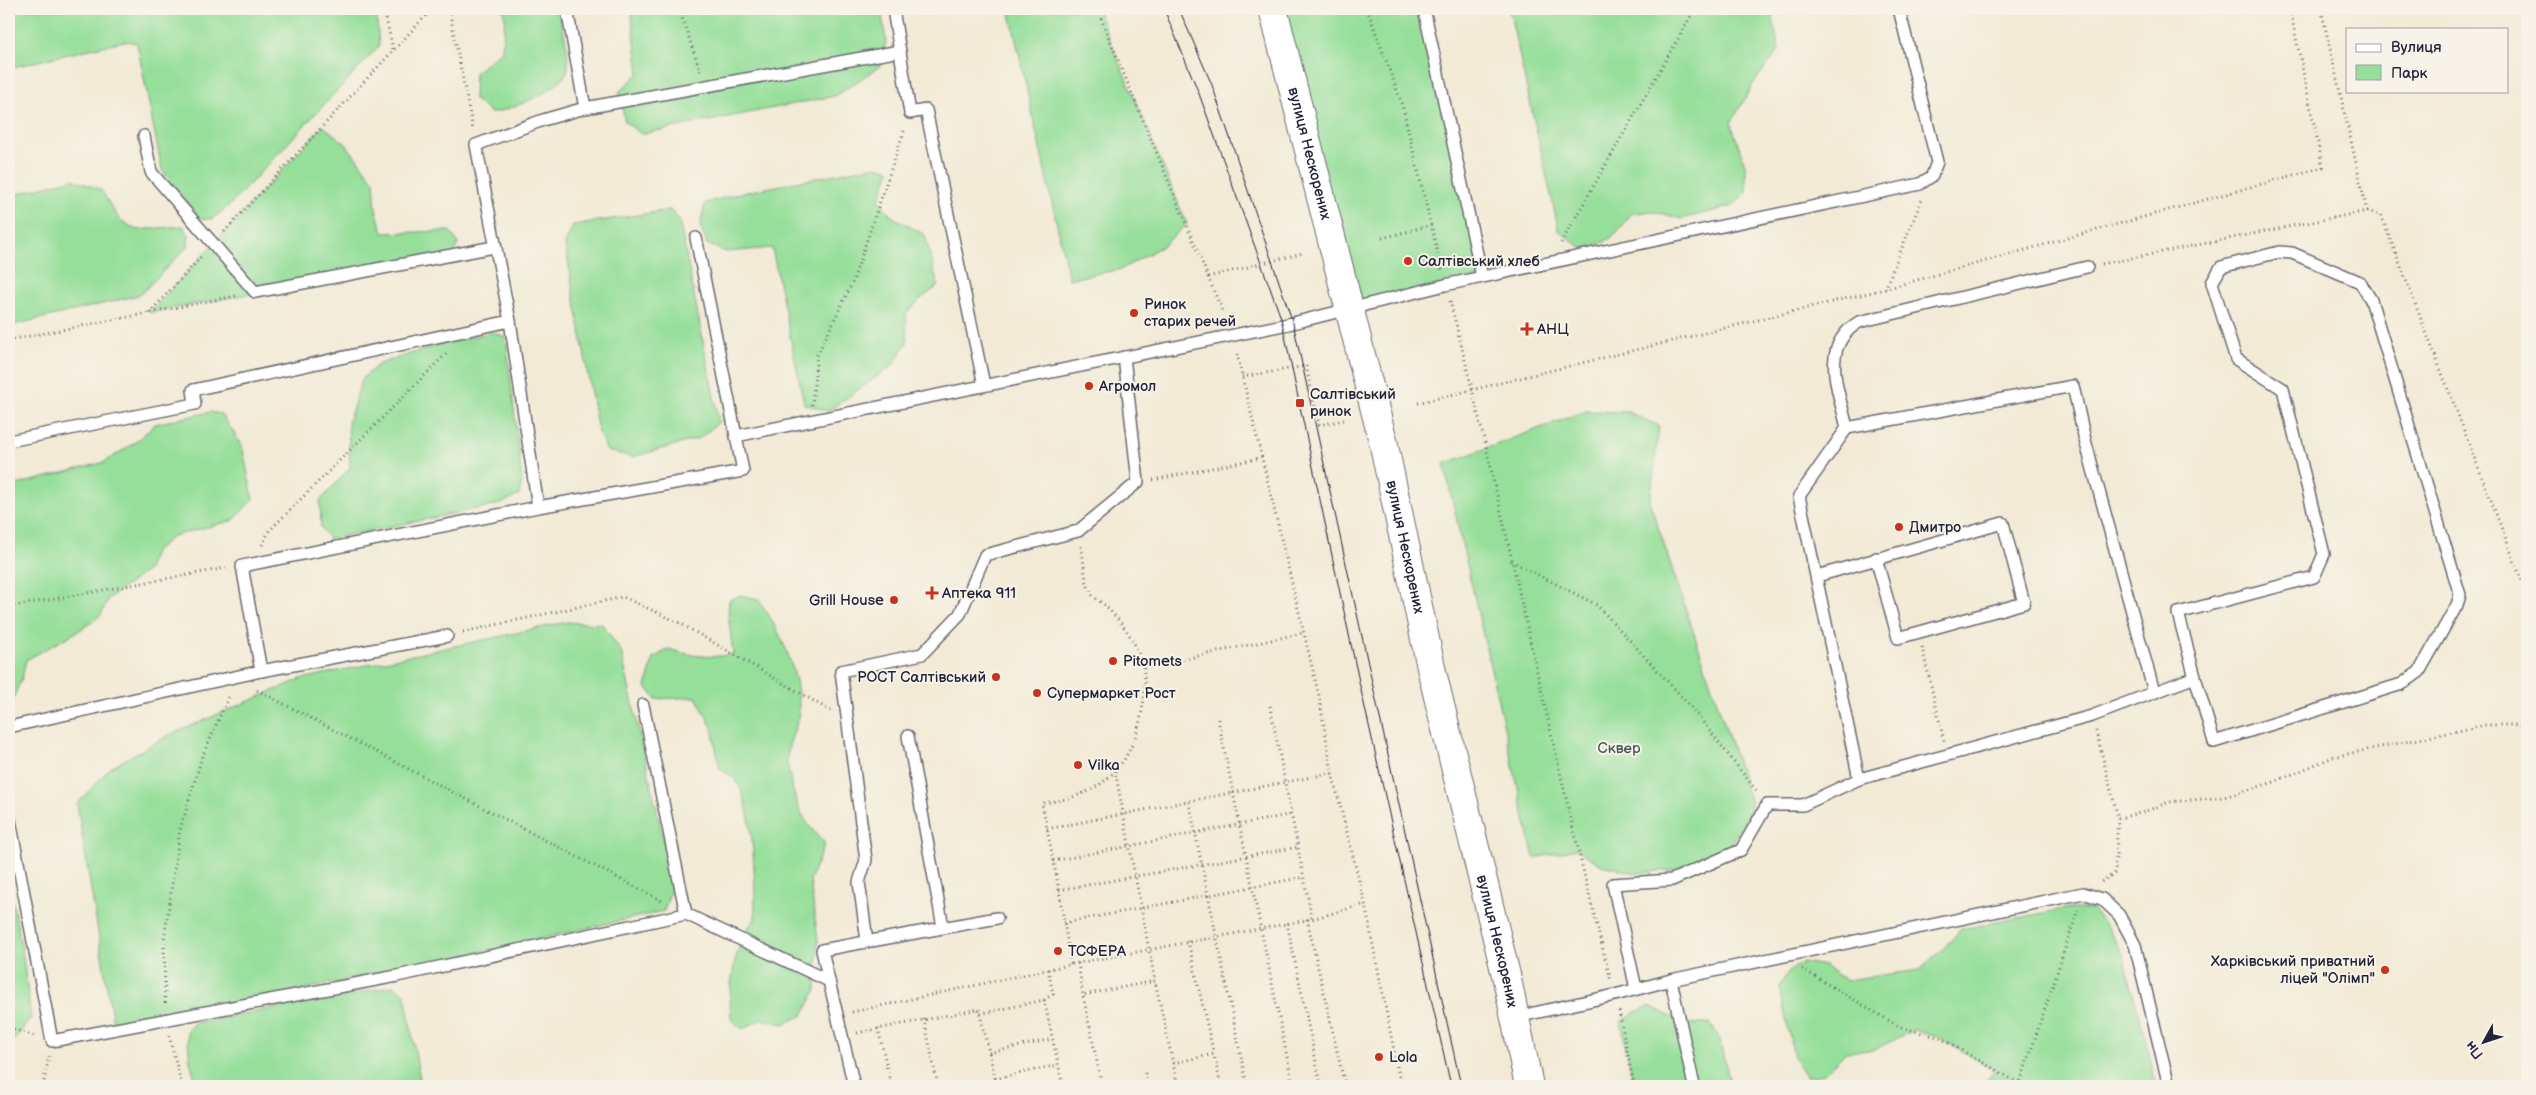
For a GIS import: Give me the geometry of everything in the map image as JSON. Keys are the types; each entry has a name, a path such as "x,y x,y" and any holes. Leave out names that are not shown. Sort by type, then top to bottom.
{"main road":[{"name":"вулиця Нескорених","path":"1273,9 1383,441 1432,672 1516,1017 1529,1086"}],"lane":[{"path":"567,9 586,108"},
{"path":"893,9 910,113 926,110 984,385"},
{"path":"1424,9 1482,277"},
{"path":"736,436 1293,323 1445,285 1920,184 1932,176 1937,162 1899,9"},
{"path":"538,507 510,321 494,247 476,145 543,120 586,108 900,51"},
{"path":"144,136 151,172 255,292 494,247"},
{"path":"261,671 247,564 538,507 743,470 696,238"},
{"path":"2279,252 2292,253 2360,282 2372,300 2460,595 2457,605 2419,672 2402,684 2214,742 2195,677 2178,613 2314,577 2324,554 2283,388 2236,359 2212,283 2221,267 2279,252"},
{"path":"1847,428 1834,362 1835,350 1840,338 1848,328 1859,322 2087,267"},
{"path":"9,441 195,404 193,390 510,321"},
{"path":"867,941 859,882 866,860 841,671 922,654 960,614 985,556 1078,531 1138,482 1124,357"},
{"path":"1859,779 1799,496 1847,428 2073,386 2085,440 2154,692"},
{"path":"1817,576 1876,558 2003,523 2024,603 1898,638 1876,558"},
{"path":"9,728 261,671 447,636"},
{"path":"1636,990 1613,884 1672,880 1741,850 1767,805 1803,805 1859,779 2092,716 2195,677"},
{"path":"643,705 686,914"},
{"path":"908,736 943,928"},
{"path":"9,815 52,1041 397,976 686,914 829,981"},
{"path":"1516,1017 1672,980 2084,893 2102,899 2119,915 2135,945 2169,1086"},
{"path":"854,1086 822,950 997,918"},
{"path":"1672,980 1694,1086"}],"path":[{"path":"384,9 394,50"},
{"path":"149,313 432,9"},
{"path":"449,9 476,145"},
{"path":"679,9 706,86"},
{"path":"1097,9 1223,313"},
{"path":"1367,9 1402,104 1445,285 1473,390 1582,872 1615,995 1634,1086"},
{"path":"1549,263 1695,9"},
{"path":"1418,403 1885,289 2323,167 2290,9"},
{"path":"2321,9 2367,211"},
{"path":"811,421 817,355 853,281 910,113"},
{"path":"1885,289 1932,176"},
{"path":"2087,267 2367,211 2381,215 2527,594"},
{"path":"1382,238 1432,225"},
{"path":"1208,277 1303,254"},
{"path":"9,340 255,292"},
{"path":"9,607 247,564 269,531 470,330"},
{"path":"1237,354 1260,458 1319,696 1332,773 1364,904 1401,1086"},
{"path":"1242,377 1306,366 1319,425 1344,420"},
{"path":"1138,482 1260,458"},
{"path":"1071,964 1042,803 1086,793 1100,784 1130,754 1137,735 1146,688 1144,668 1128,632 1116,617 1090,592 1078,531"},
{"path":"1511,561 1597,605 1692,708 1767,805"},
{"path":"447,636 623,597 678,622 846,720"},
{"path":"1919,632 1947,755"},
{"path":"1144,668 1303,633"},
{"path":"182,1086 165,1020 164,940 180,830 202,757 236,678 686,914"},
{"path":"1270,706 1293,814 1309,919 1345,1086"},
{"path":"2019,1085 2084,893 2114,873 2118,818 2092,716"},
{"path":"1218,719 1293,1086"},
{"path":"2118,818 2141,813 2168,802 2224,797 2274,782 2333,757 2486,725 2527,725"},
{"path":"1115,770 1148,949 1178,1086"},
{"path":"1047,829 1233,794 1332,773"},
{"path":"1189,802 1247,1086"},
{"path":"1053,861 1293,814"},
{"path":"1059,890 1299,847"},
{"path":"1064,923 1304,877"},
{"path":"837,1016 1071,964 1309,919 1364,904"},
{"path":"1287,923 1321,1086"},
{"path":"1188,941 1221,1086"},
{"path":"1782,958 1900,1027 1940,1038 2019,1085 2024,1086"},
{"path":"1078,963 1102,1086"},
{"path":"980,1014 1044,1000 1053,994 1048,969"},
{"path":"1083,995 1155,981"},
{"path":"1044,1000 1063,1086"},
{"path":"842,1036 924,1018 979,1009 997,1086"},
{"path":"924,1018 938,1086"},
{"path":"9,1028 52,1041 43,1086"},
{"path":"878,1028 891,1086"},
{"path":"989,1053 1052,1039"},
{"path":"1173,1063 1214,1054"},
{"path":"995,1079 1058,1065"},
{"path":"1145,1073 1147,1086"}],"green space":[{"path":"9,9 376,9 379,46 230,205 212,219 200,219 162,170 137,43 124,41 9,68"},
{"path":"503,9 559,9 568,67 565,75 548,90 523,103 491,113 474,99 475,72 502,51 505,18"},
{"path":"631,9 881,9 886,41 880,66 835,96 641,134 625,122 619,92 639,73"},
{"path":"1009,9 1097,9 1187,224 1164,245 1122,269 1069,279"},
{"path":"1273,9 1424,9 1482,277 1349,308"},
{"path":"1509,9 1771,9 1779,50 1753,84 1731,123 1746,168 1746,193 1733,206 1682,219 1652,211 1631,214 1611,238 1600,244 1583,249 1559,231"},
{"path":"323,126 345,143 374,181 376,210 383,233 450,231 458,243 454,255 149,313"},
{"path":"876,166 890,170 879,200 891,216 925,235 938,286 919,300 906,314 907,343 893,365 828,411 804,404 772,248 726,252 707,244 700,226 705,203 741,193"},
{"path":"73,179 101,190 119,219 136,230 183,226 189,235 188,246 140,295 9,326 9,196"},
{"path":"670,210 679,219 719,422 700,438 633,457 607,451 598,432 565,244 573,225"},
{"path":"492,332 506,337 522,482 519,495 501,504 329,539 321,527 320,501 350,468 348,423 362,379 379,364 438,345"},
{"name":"Сквер","path":"1586,411 1628,412 1659,426 1650,503 1752,806 1731,846 1672,870 1636,873 1601,865 1577,849 1534,858 1444,464"},
{"path":"210,412 221,414 242,445 253,499 234,520 173,536 154,552 148,570 108,599 101,615 80,630 26,660 22,678 9,708 9,487 105,462 137,441 155,424"},
{"path":"740,595 758,599 780,636 791,664 798,692 799,713 789,745 787,765 798,805 806,821 825,843 810,880 818,941 816,990 803,1015 784,1024 761,1019 743,1029 732,1021 730,996 737,953 748,928 755,919 752,844 746,804 740,788 733,777 720,769 712,727 696,697 656,699 646,687 653,658 669,649 701,656 733,654 728,613 729,600"},
{"path":"567,622 602,624 621,651 673,883 664,911 454,958 114,1029 77,804 110,768 167,736 301,679"},
{"path":"9,883 22,950 31,1018 9,1046"},
{"path":"2064,909 2092,909 2108,928 2123,955 2150,1056 2156,1086 1982,1086 1995,1070 1940,1038 1913,1030 1874,1050 1846,1052 1824,1074 1806,1077 1794,1057 1779,987 1788,972 1803,962 1824,966 1846,980 1920,970 1961,929"},
{"path":"394,986 405,994 421,1086 197,1086 190,1061 187,1031 194,1023"},
{"path":"1650,1006 1692,1024 1710,1023 1718,1036 1731,1086 1634,1086 1621,1022 1635,1012"}],"tram line":[{"path":"1164,9 1198,91 1281,318 1360,686 1451,1086"},
{"path":"1179,9 1212,85 1293,323 1461,1086"}],"place":[{"name":"Салтівський хлеб","path":"1408,261"},
{"name":"Ринок старих речей","path":"1134,313"},
{"name":"АНЦ","path":"1527,329"},
{"name":"Агромол","path":"1089,386"},
{"name":"Салтівський ринок","path":"1300,403"},
{"name":"Дмитро","path":"1899,527"},
{"name":"Аптека 911","path":"932,593"},
{"name":"Grill House","path":"894,600"},
{"name":"Pitomets","path":"1113,661"},
{"name":"РОСТ Салтівський","path":"996,677"},
{"name":"Супермаркет Рост","path":"1037,693"},
{"name":"Vilka","path":"1078,765"},
{"name":"ТСФЕРА","path":"1058,951"},
{"name":"Харківський приватний ліцей \"Олімп\"","path":"2385,970"},
{"name":"Lola","path":"1379,1057"}]}
